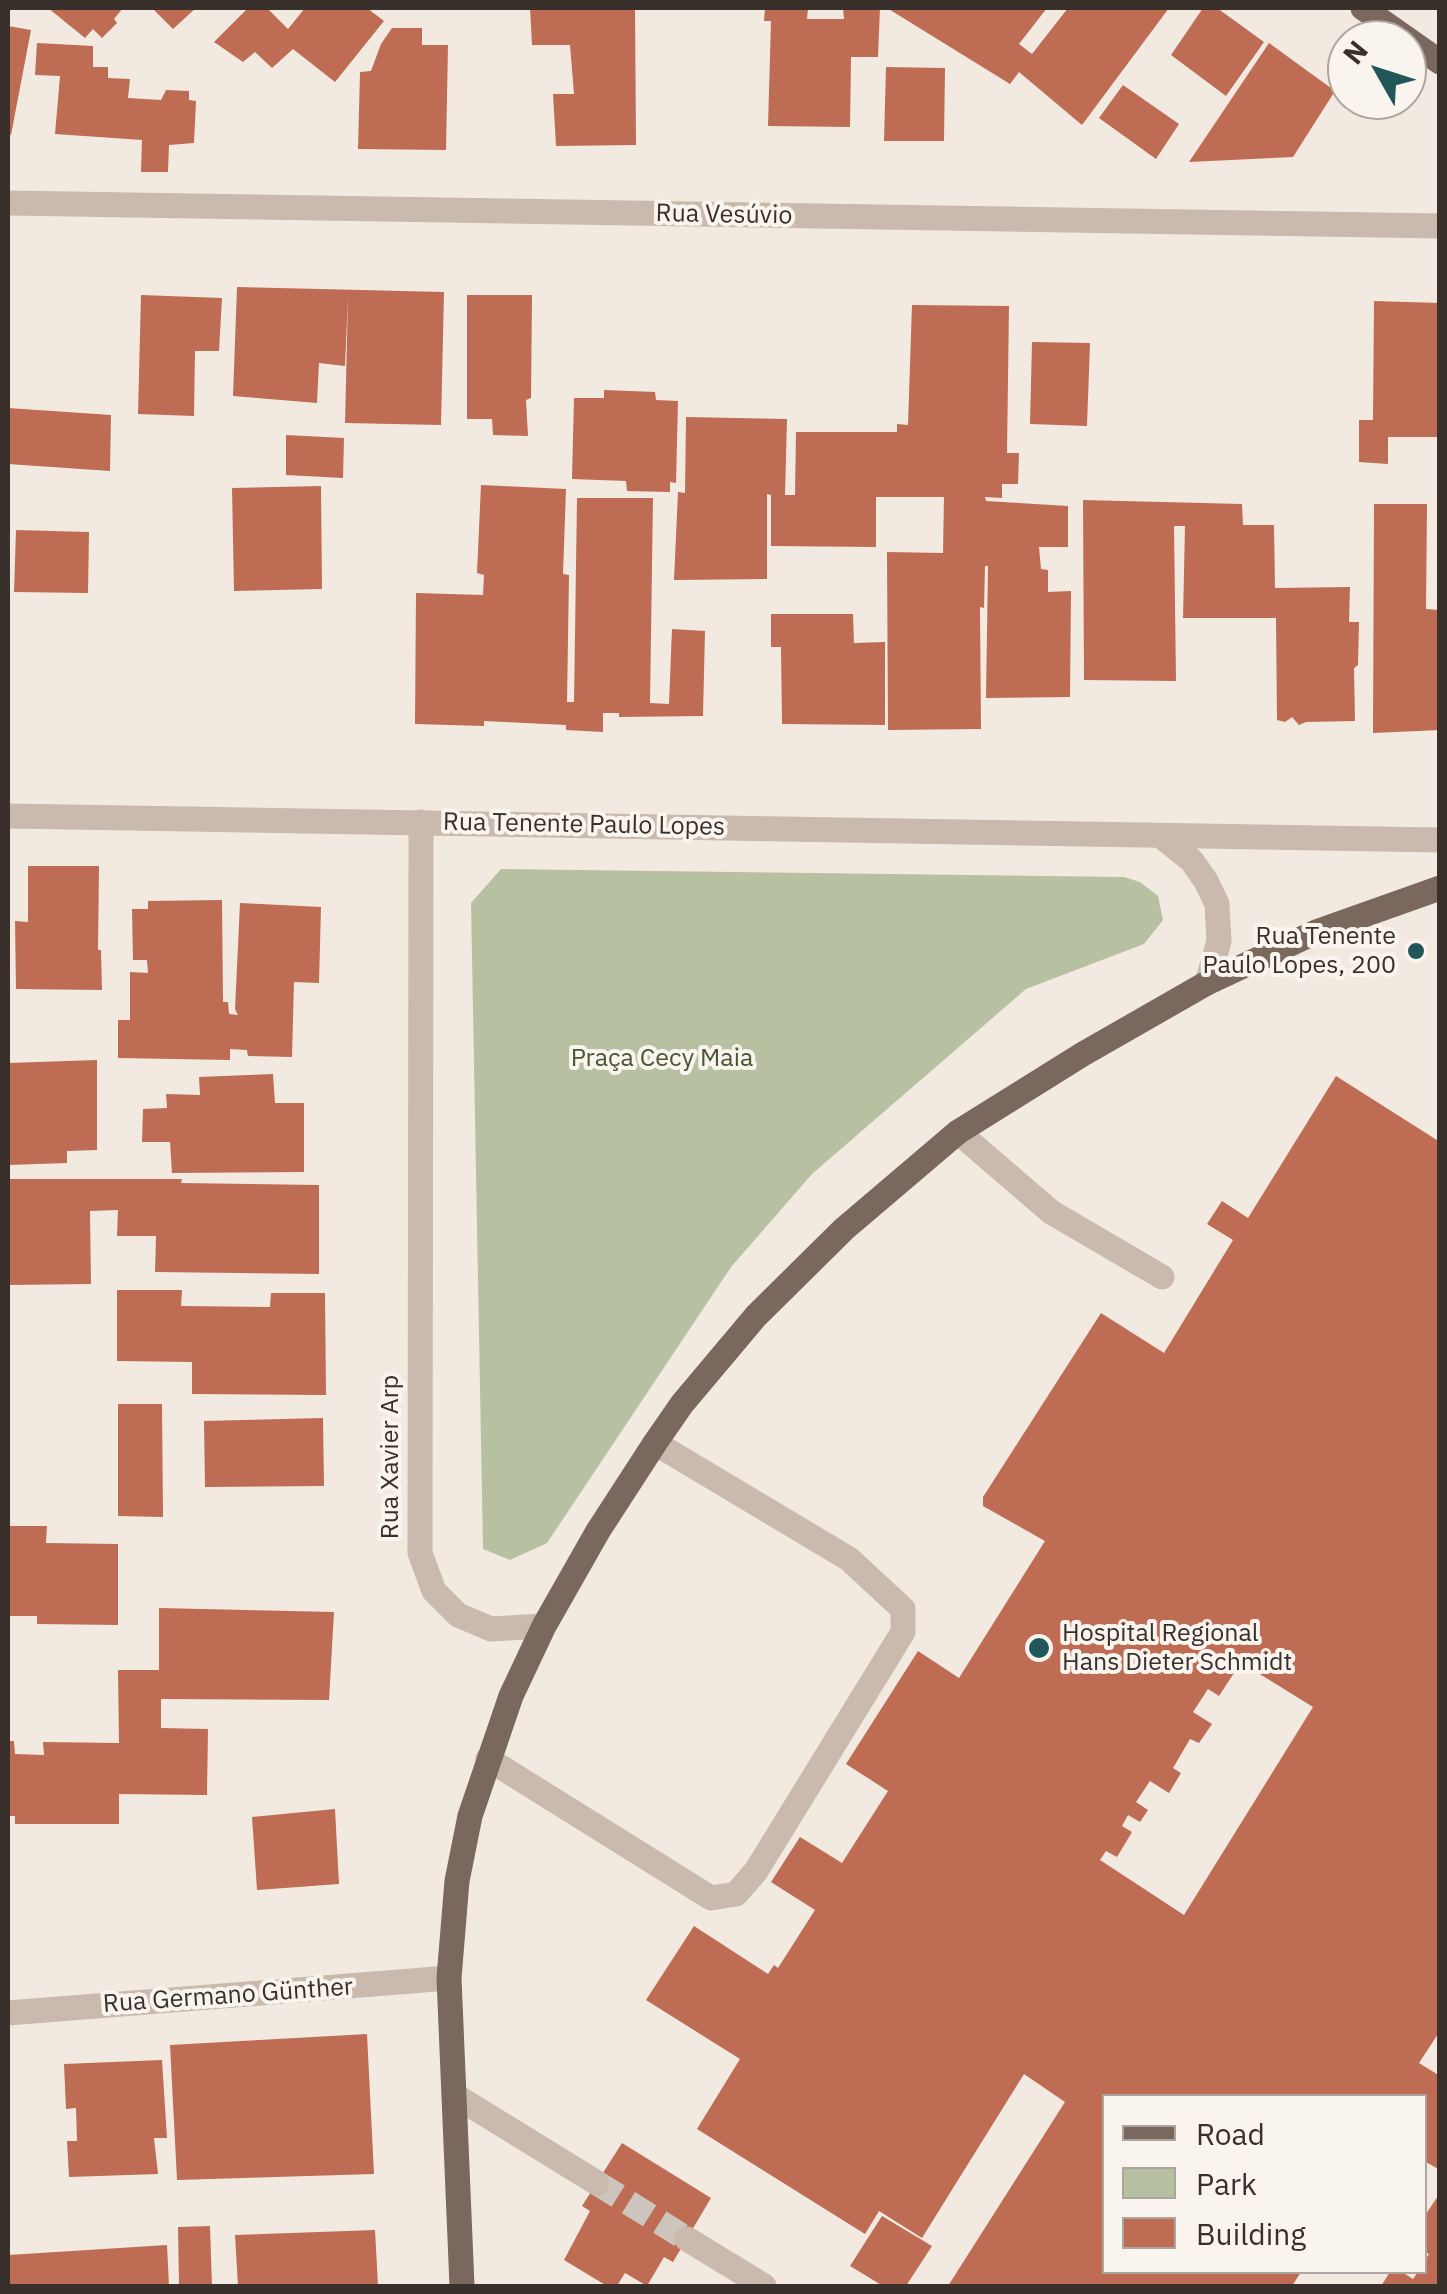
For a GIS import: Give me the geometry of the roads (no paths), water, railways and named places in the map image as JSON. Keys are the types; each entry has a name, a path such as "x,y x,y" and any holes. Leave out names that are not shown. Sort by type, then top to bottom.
{"main road":[{"path":"1363,8 1440,62"},
{"path":"462,2286 449,1978 457,1881 470,1816 511,1696 544,1626 682,1404 756,1316 844,1229 958,1132 1207,983 1316,932 1440,888"}],"street":[{"name":"Rua Vesúvio","path":"8,203 1440,226"},
{"name":"Rua Tenente Paulo Lopes","path":"8,816 1440,840"},
{"name":"Rua Xavier Arp","path":"421,822 420,1553 434,1591 458,1615 491,1629 544,1626"},
{"path":"1161,836 1192,861 1217,904 1219,941 1207,983"},
{"path":"958,1132 1051,1212 1162,1277"},
{"path":"488,1758 712,1898 736,1894 756,1871 903,1632 903,1609 850,1559 655,1443"},
{"name":"Rua Germano Günther","path":"8,2013 449,1978"},
{"path":"454,2095 597,2184"},
{"path":"687,2239 764,2286"}],"tunnel":[{"path":"597,2183 687,2239"}],"place":[{"name":"Rua Tenente Paulo Lopes, 200","path":"1416,951"},
{"name":"Hospital Regional Hans Dieter Schmidt","path":"1039,1648"}],"park label":[{"name":"Praça Cecy Maia","path":"662,1059"}]}
